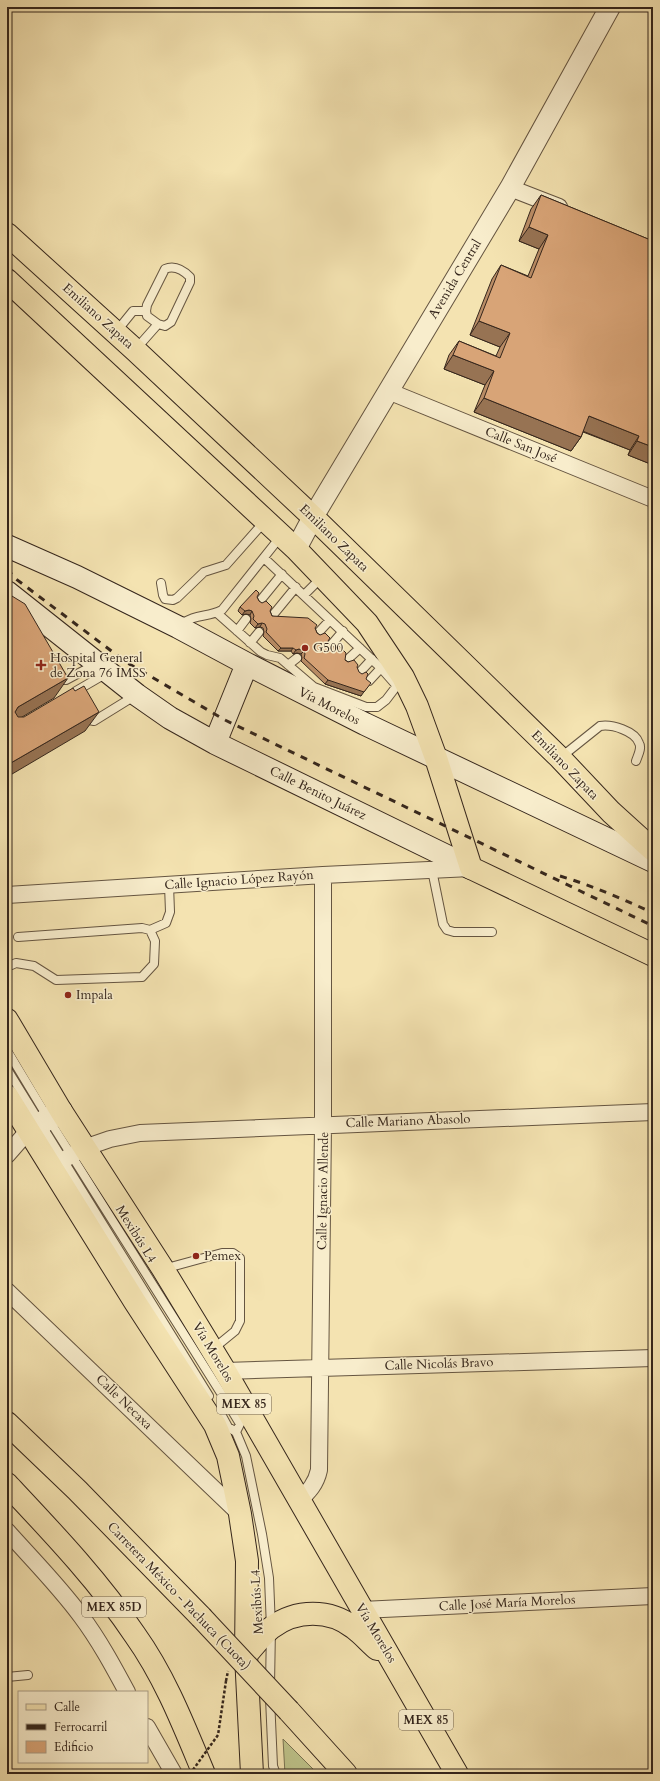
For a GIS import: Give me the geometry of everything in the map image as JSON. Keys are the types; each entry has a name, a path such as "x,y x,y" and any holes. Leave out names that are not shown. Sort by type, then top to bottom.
{"main road":[{"name":"Emiliano Zapata","path":"7,234 116,332 313,517 560,758 611,812 653,850"},
{"path":"7,280 266,520 323,576 367,623 400,681 417,706 436,758 471,868"},
{"name":"Vía Morelos","path":"7,546 77,577 178,627 250,653 347,701 436,758 653,861"},
{"name":"Calle Benito Juárez","path":"7,592 102,668 170,718 215,743 653,955"},
{"path":"215,743 250,653"},
{"name":"Vía Morelos","path":"7,1020 44,1121 68,1158 215,1426 228,1456 240,1514 247,1561 246,1655 252,1774"},
{"name":"Vía Morelos","path":"7,1096 44,1121 68,1158 163,1269 225,1371 457,1774"},
{"name":"Carretera México - Pachuca (Cuota)","path":"7,1423 77,1490 201,1617 346,1774"},
{"name":"MEX 85D","path":"7,1484 82,1566 135,1635 150,1659 177,1711 204,1774"},
{"path":"246,1655 271,1628 289,1618 303,1614 329,1614 353,1627 395,1666"}],"street":[{"name":"Avenida Central","path":"289,542 313,517 510,188 610,7"},
{"path":"510,188 574,214"},
{"name":"Calle San José","path":"388,391 653,499"},
{"name":"Calle Ignacio López Rayón","path":"7,895 323,875 471,868"},
{"name":"Calle Ignacio Allende","path":"299,1500 311,1490 317,1481 319,1470 323,1125 323,875"},
{"name":"Calle Mariano Abasolo","path":"68,1158 110,1139 140,1133 653,1112"},
{"path":"7,1155 44,1121"},
{"name":"Calle Necaxa","path":"7,1291 240,1514"},
{"name":"Calle Nicolás Bravo","path":"225,1371 653,1358"},
{"path":"7,1531 54,1583 81,1617 104,1651 126,1691"},
{"name":"Calle José María Morelos","path":"362,1610 653,1596"},
{"path":"148,1729 174,1774"}],"lane":[{"path":"174,267 186,273 190,277 190,282 171,322 165,326 158,324 147,316 146,312 147,305 165,269 174,267"},
{"path":"116,332 133,311 146,312"},
{"path":"135,350 158,324"},
{"path":"161,583 163,595 166,599 174,600 178,598 204,572 226,565 266,520"},
{"path":"178,627 194,617 216,613 222,610 264,558 289,542"},
{"path":"250,653 280,658 314,687 347,701 366,707 377,707 386,700 400,681 381,668 264,558"},
{"path":"260,601 282,574"},
{"path":"304,595 323,576"},
{"path":"273,615 296,587"},
{"path":"216,613 237,631 250,653"},
{"path":"237,631 246,619"},
{"path":"318,633 330,620"},
{"path":"331,645 343,631"},
{"path":"250,653 259,632"},
{"path":"347,660 360,648"},
{"path":"288,665 297,658"},
{"path":"360,672 372,659"},
{"path":"300,674 307,667"},
{"path":"51,676 56,680 66,680 102,668"},
{"path":"102,668 75,698 87,718 94,721 137,695"},
{"path":"369,681 381,668"},
{"path":"314,687 321,680"},
{"path":"347,701 357,694"},
{"path":"560,758 600,726 608,725 617,726 636,737 640,744 640,750 636,761"},
{"path":"432,870 443,924 447,930 454,932 492,932"},
{"path":"18,937 142,928 150,930 166,923 170,912 169,885"},
{"path":"7,967 16,963 34,966 56,980 142,976 154,964 155,941 150,930"},
{"path":"7,1050 44,1121"},
{"path":"7,1068 44,1121"},
{"name":"Mexibús L4","path":"68,1158 228,1427 236,1432 246,1456 262,1534 269,1578 271,1628 270,1696 273,1766 276,1774"},
{"name":"Mexibús L4","path":"68,1158 231,1409 240,1424 236,1432"},
{"path":"163,1269 222,1252 233,1253 242,1261 240,1321 235,1331 212,1350"},
{"path":"7,1677 28,1675"}],"path":[{"path":"190,1774 218,1735 227,1671"}],"green space":[{"path":"283,1739 318,1774 285,1774"}],"building":[{"path":"541,195 653,241 653,447 637,441 639,436 589,416 581,437 484,398 494,371 453,355 459,341 500,358 510,333 479,321 501,265 531,278 548,235 529,227"},
{"name":"G500","path":"256,590 259,593 257,597 259,601 262,603 266,601 272,607 270,611 272,616 308,618 317,625 315,628 317,633 320,635 325,633 330,638 328,641 330,645 333,647 338,645 346,653 345,660 348,662 354,660 358,665 357,667 359,672 362,674 366,672 368,674 366,679 371,683 364,692 328,680 304,658 304,651 293,648 281,648 266,632 267,629 265,624 258,624 253,619 254,616 252,611 245,611 240,607"},
{"path":"7,593 25,604 68,678 18,707 15,712 18,717 24,717 73,688 75,691 84,686 99,712 9,764 11,767 7,769"}],"railway":[{"path":"7,569 16,579 126,662 225,720 653,926"},
{"path":"560,876 608,893 653,913"}],"place":[{"name":"G500","path":"305,648"},
{"name":"Hospital General de Zona 76 IMSS","path":"41,665"},
{"name":"Impala","path":"68,995"},
{"name":"Pemex","path":"196,1256"}]}
